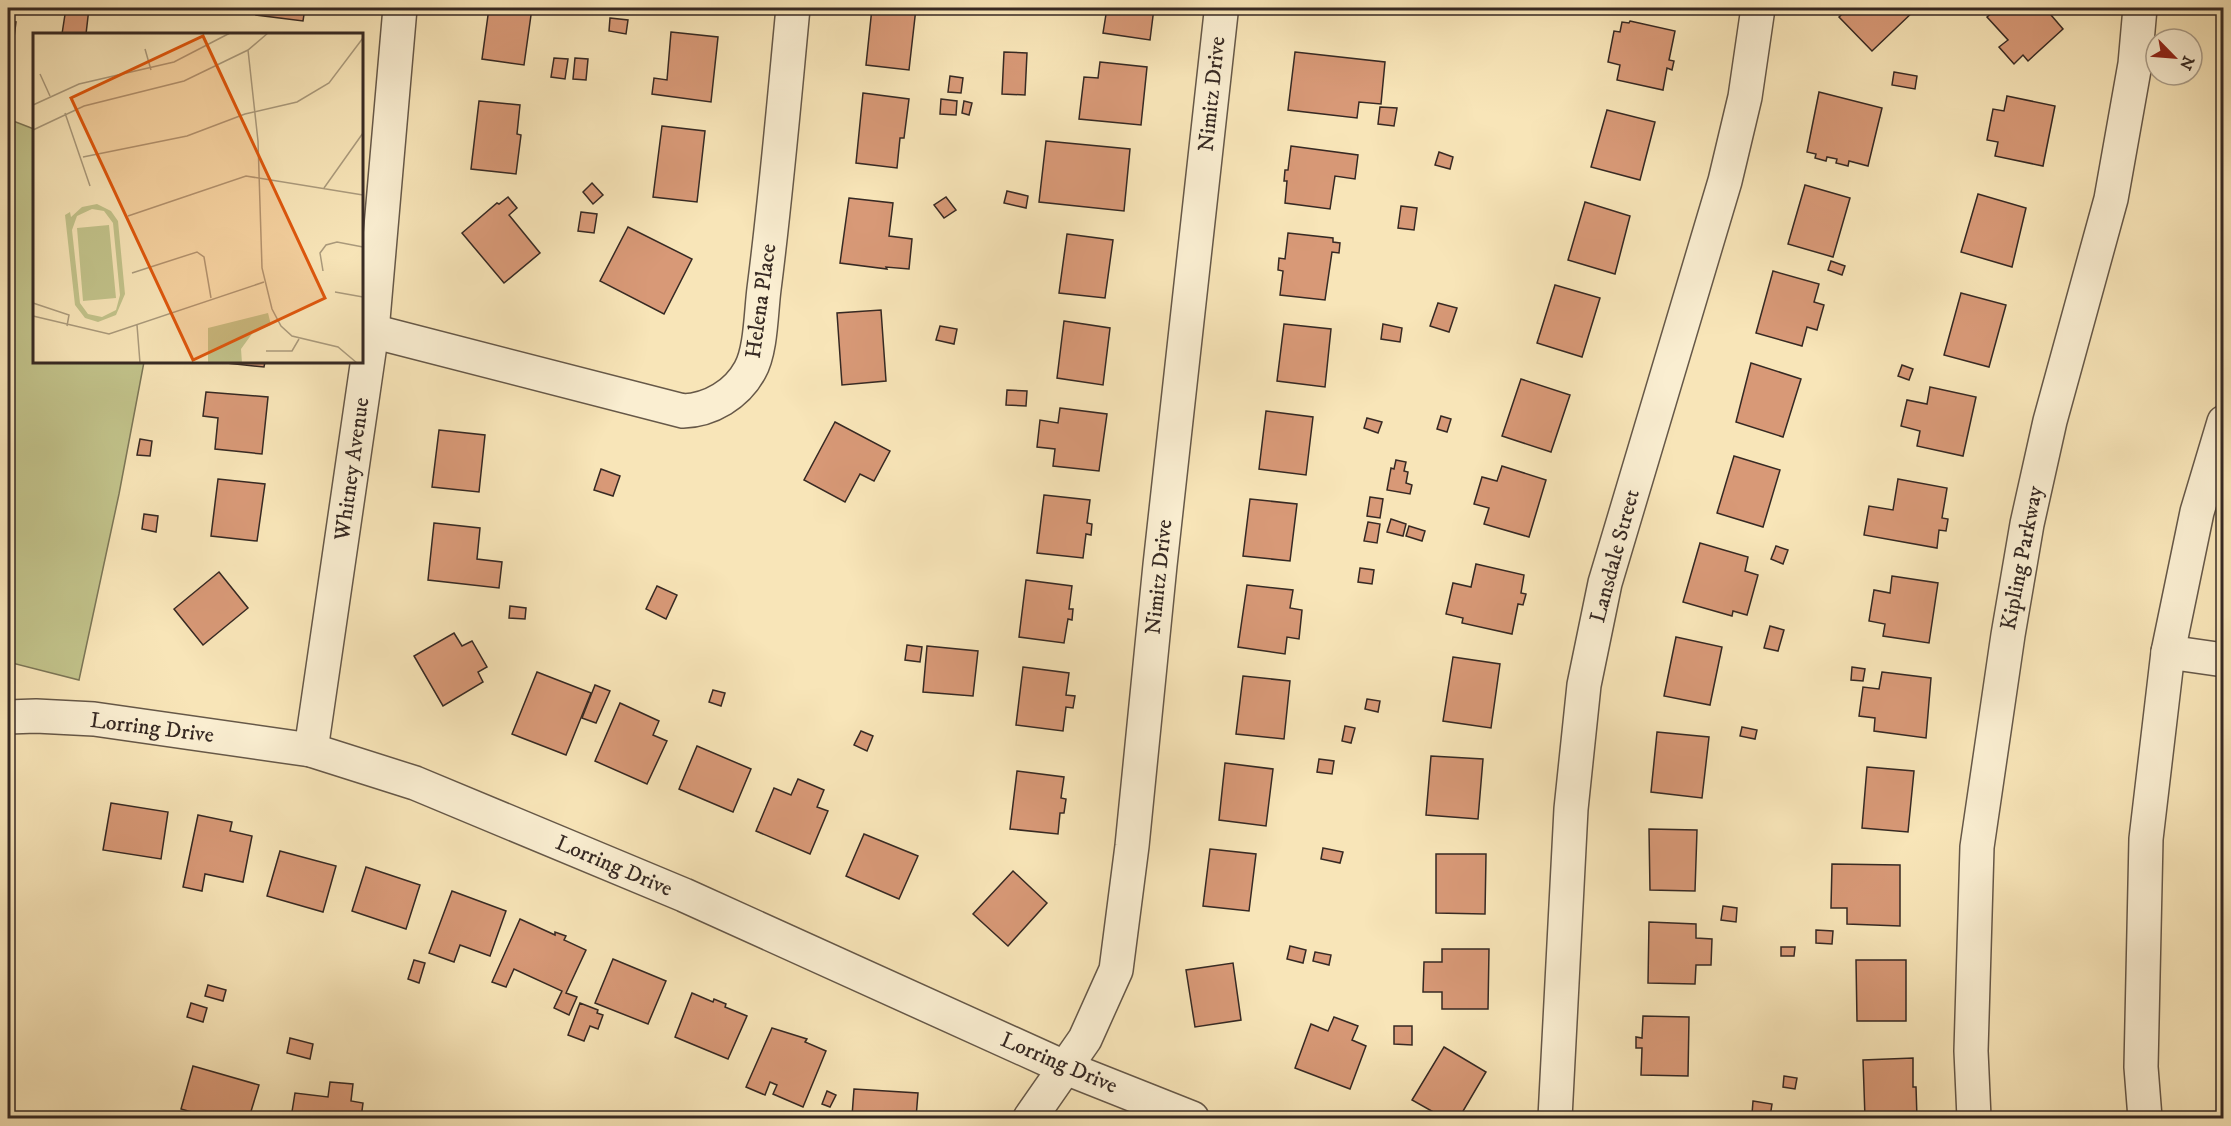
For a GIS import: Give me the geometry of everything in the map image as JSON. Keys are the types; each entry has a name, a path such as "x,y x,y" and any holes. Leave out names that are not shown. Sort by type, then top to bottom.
{"street":[{"name":"Whitney Avenue","path":"311,750 372,331 400,8"},
{"name":"Helena Place","path":"372,331 683,411 706,407 730,394 750,371 757,348 771,238 793,8"},
{"name":"Lansdale Street","path":"1555,1119 1570,809 1584,685 1605,583 1725,181 1745,97 1758,8"},
{"name":"Kipling Parkway","path":"1974,1119 1971,1051 1977,847 2008,635 2027,524 2050,421 2111,199 2134,64 2140,8"},
{"name":"Nimitz Drive","path":"1030,1119 1085,1039 1116,970 1123,925 1221,13"},
{"path":"2145,1119 2141,1067 2146,839 2168,652 2197,512 2223,422"},
{"path":"2168,652 2223,660"},
{"name":"Lorring Drive","path":"8,717 94,719 311,750 415,783 674,890 1066,1068 1192,1119"}],"green space":[{"path":"8,119 33,129 33,363 144,363 119,494 79,680 8,662"}],"building":[{"path":"66,8 89,8 86,33 62,33"},
{"path":"257,8 305,8 303,21 256,15"},
{"path":"489,8 532,8 524,65 482,59"},
{"path":"872,8 916,8 909,70 866,65"},
{"path":"1107,8 1154,8 1150,40 1103,33"},
{"path":"1849,8 1916,9 1872,51 1839,17"},
{"path":"1998,8 2045,8 2063,29 2028,61 2023,55 2014,64 1999,47 2008,40 1987,17"},
{"path":"610,18 628,20 626,34 609,31"},
{"path":"8,21 16,22 10,69 8,69"},
{"path":"1630,21 1675,31 1669,60 1674,61 1672,70 1667,68 1663,90 1617,80 1620,65 1608,62 1614,31 1620,32 1622,22 1629,23"},
{"path":"671,32 718,37 711,102 652,94 654,78 667,80"},
{"path":"1004,52 1027,53 1025,95 1002,94"},
{"path":"1295,52 1385,62 1381,104 1359,102 1357,118 1288,110"},
{"path":"554,58 568,59 565,79 551,77"},
{"path":"575,58 588,59 586,80 573,79"},
{"path":"1100,62 1147,67 1141,125 1079,119 1084,77 1098,78"},
{"path":"1894,72 1917,76 1915,89 1892,85"},
{"path":"950,76 963,78 961,93 948,92"},
{"path":"1819,92 1882,108 1868,166 1849,161 1848,166 1836,163 1837,159 1827,157 1826,161 1815,158 1816,154 1807,152"},
{"path":"863,93 909,99 904,138 900,138 897,168 856,163"},
{"path":"2007,96 2055,106 2043,166 1995,156 1998,142 1987,140 1993,109 2004,111"},
{"path":"941,99 957,101 956,115 940,114"},
{"path":"479,101 520,105 517,134 521,135 516,174 471,169"},
{"path":"964,101 972,103 969,115 962,113"},
{"path":"1380,107 1397,108 1394,126 1378,124"},
{"path":"1607,110 1655,122 1640,180 1591,167"},
{"path":"662,126 705,131 697,202 653,197"},
{"path":"1046,141 1130,149 1124,211 1039,202"},
{"path":"1291,146 1358,155 1355,179 1335,176 1330,209 1285,203 1287,181 1284,181 1285,170 1288,170"},
{"path":"1439,152 1453,157 1450,169 1435,165"},
{"path":"592,183 603,195 593,204 583,192"},
{"path":"1805,185 1850,198 1833,257 1788,244"},
{"path":"1007,191 1028,196 1026,208 1004,203"},
{"path":"1978,194 2026,208 2012,267 1961,252"},
{"path":"508,197 517,208 509,215 540,253 504,283 462,233 497,203 499,204"},
{"path":"946,197 956,210 944,218 934,205"},
{"path":"849,198 893,203 889,236 912,239 909,269 886,267 887,269 840,263"},
{"path":"1585,202 1630,216 1615,274 1568,260"},
{"path":"1401,206 1417,208 1414,230 1398,228"},
{"path":"581,212 597,214 594,233 578,231"},
{"path":"628,227 692,259 664,314 600,281"},
{"path":"1288,233 1333,238 1333,242 1340,243 1339,253 1332,252 1325,300 1280,295 1283,271 1278,270 1279,258 1285,259"},
{"path":"1067,234 1113,240 1105,298 1059,293"},
{"path":"1831,261 1845,266 1842,275 1828,270"},
{"path":"1773,271 1819,284 1814,302 1824,305 1817,330 1807,327 1802,346 1756,333"},
{"path":"1555,285 1600,298 1582,357 1537,343"},
{"path":"1961,293 2006,305 1989,367 1944,355"},
{"path":"1438,303 1457,308 1449,332 1430,326"},
{"path":"881,310 886,381 842,385 837,313"},
{"path":"1064,321 1110,328 1103,385 1057,378"},
{"path":"1284,324 1331,329 1325,387 1277,381"},
{"path":"1383,324 1402,328 1400,342 1381,339"},
{"path":"940,326 957,329 954,344 936,340"},
{"path":"226,363 265,363 264,367"},
{"path":"1751,363 1801,379 1783,437 1736,422"},
{"path":"1902,365 1913,369 1909,380 1898,376"},
{"path":"1521,379 1570,395 1551,452 1502,436"},
{"path":"1930,387 1976,397 1963,456 1917,446 1920,431 1901,426 1907,400 1927,404"},
{"path":"1007,390 1027,391 1026,406 1006,405"},
{"path":"206,392 268,397 262,454 215,449 218,418 203,416"},
{"path":"1060,408 1107,414 1099,471 1053,466 1055,449 1037,447 1040,420 1058,423"},
{"path":"1266,411 1313,417 1306,475 1259,469"},
{"path":"1441,416 1451,419 1447,432 1437,429"},
{"path":"1367,418 1382,422 1378,433 1364,428"},
{"path":"835,422 890,451 874,481 860,474 845,502 804,480"},
{"path":"439,430 485,435 479,492 432,487"},
{"path":"140,439 152,441 150,456 137,455"},
{"path":"1734,456 1780,470 1763,527 1717,513"},
{"path":"1396,460 1406,462 1404,471 1408,472 1406,483 1412,485 1410,494 1387,490 1391,468 1394,469"},
{"path":"1502,466 1546,480 1529,537 1484,524 1489,508 1474,504 1482,477 1497,481"},
{"path":"601,469 620,476 613,496 594,490"},
{"path":"218,479 265,484 257,541 211,536"},
{"path":"1898,479 1947,488 1942,518 1948,519 1946,531 1939,530 1937,548 1864,535 1869,506 1893,510"},
{"path":"1044,495 1090,500 1087,523 1092,524 1091,535 1086,534 1083,558 1037,553"},
{"path":"1370,497 1383,499 1380,518 1367,516"},
{"path":"1250,499 1297,504 1290,561 1243,556"},
{"path":"144,514 158,516 156,532 142,529"},
{"path":"1391,519 1406,524 1403,536 1387,532"},
{"path":"1368,522 1380,524 1377,543 1364,541"},
{"path":"434,523 480,528 477,559 502,562 499,588 428,580"},
{"path":"1409,526 1425,531 1422,541 1406,536"},
{"path":"1700,543 1748,557 1745,571 1758,575 1747,615 1733,611 1732,616 1683,602"},
{"path":"1776,546 1788,550 1783,564 1771,559"},
{"path":"1476,564 1524,575 1521,593 1526,594 1523,605 1518,604 1512,634 1462,623 1463,618 1446,614 1453,583 1471,587"},
{"path":"1360,568 1374,570 1372,584 1358,582"},
{"path":"219,572 248,608 203,645 174,609"},
{"path":"1892,576 1938,583 1929,643 1883,636 1885,624 1869,621 1874,590 1890,593"},
{"path":"1026,580 1072,586 1069,609 1073,609 1072,620 1068,619 1064,643 1019,637"},
{"path":"1247,585 1293,590 1290,608 1302,610 1299,639 1287,637 1285,654 1238,647"},
{"path":"657,586 677,595 666,619 646,609"},
{"path":"510,606 526,608 525,619 509,618"},
{"path":"1770,626 1784,630 1778,651 1764,648"},
{"path":"454,633 462,646 472,641 487,667 478,672 483,682 443,706 414,656"},
{"path":"1676,637 1722,647 1710,705 1664,696"},
{"path":"907,645 922,647 920,662 905,660"},
{"path":"927,646 978,651 973,696 923,692"},
{"path":"1453,657 1500,664 1491,728 1443,721"},
{"path":"1023,667 1069,673 1066,695 1075,696 1073,708 1066,707 1063,731 1016,725"},
{"path":"1852,667 1865,669 1863,681 1851,680"},
{"path":"537,672 591,693 566,755 512,734"},
{"path":"1882,672 1931,678 1926,738 1874,731 1875,718 1859,716 1863,687 1879,689"},
{"path":"1243,676 1290,681 1284,739 1236,734"},
{"path":"595,685 610,691 596,723 582,718"},
{"path":"713,690 725,693 721,706 709,702"},
{"path":"1367,699 1380,701 1378,712 1365,709"},
{"path":"620,703 659,721 653,735 667,741 647,784 595,761"},
{"path":"1345,726 1355,728 1351,743 1342,741"},
{"path":"1742,727 1757,730 1755,739 1740,736"},
{"path":"861,731 873,736 867,751 854,745"},
{"path":"1657,732 1709,737 1702,798 1651,792"},
{"path":"697,746 751,769 733,812 679,789"},
{"path":"1431,756 1483,759 1478,819 1426,815"},
{"path":"1319,759 1334,761 1332,774 1317,772"},
{"path":"1225,763 1273,769 1266,826 1219,820"},
{"path":"1867,767 1914,771 1908,832 1862,828"},
{"path":"1017,771 1064,777 1061,798 1066,799 1064,813 1060,813 1058,834 1010,829"},
{"path":"798,779 824,790 817,807 828,811 810,854 756,831 774,788 791,795"},
{"path":"111,803 168,812 161,859 103,850"},
{"path":"198,815 232,822 230,831 252,836 243,882 205,874 202,891 183,887"},
{"path":"1649,829 1697,830 1695,891 1650,890"},
{"path":"864,834 918,856 899,899 846,876"},
{"path":"1323,848 1343,852 1340,863 1321,859"},
{"path":"1210,849 1256,854 1249,911 1203,906"},
{"path":"280,851 336,866 323,912 267,896"},
{"path":"1436,854 1486,854 1485,914 1436,913"},
{"path":"1832,864 1900,865 1900,926 1847,924 1847,908 1831,908"},
{"path":"366,867 420,885 406,929 352,911"},
{"path":"1013,871 1047,903 1008,946 973,914"},
{"path":"452,891 506,911 490,956 460,945 454,962 429,953"},
{"path":"1723,906 1737,908 1736,922 1721,920"},
{"path":"520,919 555,935 555,932 566,936 564,940 586,950 566,993 577,997 569,1015 554,1008 562,991 514,969 506,987 492,982"},
{"path":"1649,922 1696,924 1696,938 1712,939 1711,965 1696,965 1695,984 1648,983"},
{"path":"1816,930 1833,931 1832,944 1816,943"},
{"path":"1290,946 1306,950 1303,963 1287,959"},
{"path":"1781,947 1795,947 1794,956 1781,956"},
{"path":"1442,949 1489,949 1488,1009 1442,1009 1442,992 1423,992 1424,962 1442,962"},
{"path":"1315,952 1331,955 1329,965 1313,961"},
{"path":"613,959 666,981 648,1024 595,1003"},
{"path":"414,960 425,963 419,983 408,979"},
{"path":"1856,960 1906,960 1906,1021 1857,1021"},
{"path":"1233,963 1241,1020 1195,1027 1186,970"},
{"path":"2220,964 2224,964 2224,1024 2222,995 2220,995"},
{"path":"208,985 226,990 223,1001 205,996"},
{"path":"692,993 713,1002 714,999 726,1004 725,1007 747,1016 728,1059 675,1037"},
{"path":"191,1003 207,1008 203,1022 187,1017"},
{"path":"580,1003 598,1010 597,1013 603,1015 598,1029 590,1026 584,1041 568,1035"},
{"path":"1643,1016 1689,1017 1688,1076 1641,1075 1642,1048 1636,1048 1636,1037 1642,1038"},
{"path":"1334,1017 1358,1026 1352,1040 1366,1046 1350,1089 1295,1068 1311,1024 1328,1031"},
{"path":"1394,1026 1412,1026 1412,1045 1394,1044"},
{"path":"772,1028 807,1039 805,1042 826,1051 803,1107 773,1094 777,1085 770,1082 765,1095 746,1087"},
{"path":"290,1038 313,1044 310,1059 287,1053"},
{"path":"1444,1047 1486,1072 1459,1118 1444,1118 1412,1100"},
{"path":"1913,1058 1913,1087 1916,1087 1917,1118 1865,1118 1863,1060"},
{"path":"193,1066 259,1085 249,1118 213,1118 181,1109"},
{"path":"1784,1076 1797,1078 1795,1089 1783,1087"},
{"path":"330,1082 353,1084 351,1101 363,1103 361,1118 291,1118 295,1093 328,1097"},
{"path":"854,1089 918,1093 916,1118 852,1116"},
{"path":"827,1091 836,1095 830,1107 822,1104"},
{"path":"1753,1101 1772,1104 1770,1117 1752,1114"}]}
